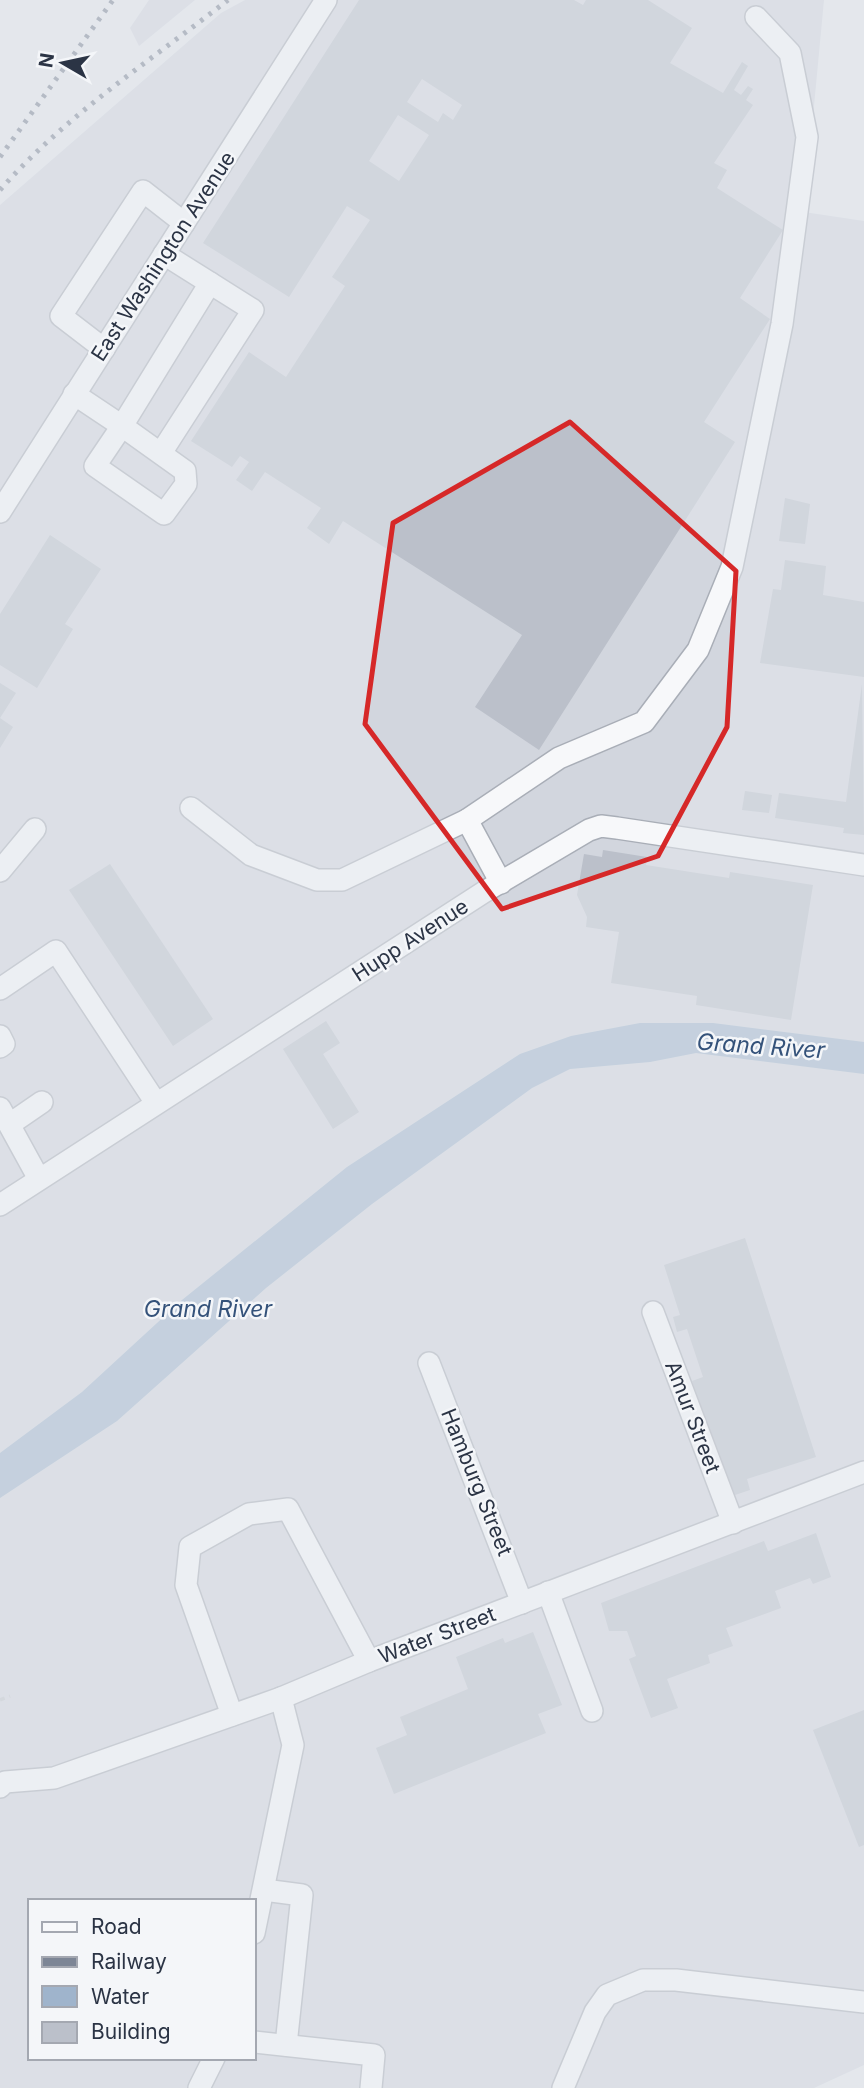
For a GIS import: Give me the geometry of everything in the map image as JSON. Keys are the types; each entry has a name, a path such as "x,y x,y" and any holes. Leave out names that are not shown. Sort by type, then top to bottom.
{"street":[{"name":"East Washington Avenue","path":"0,512 7,485 104,349 326,0"},
{"path":"191,807 251,855 317,880 342,880 467,820 559,758 644,722 698,650 732,567 782,324 807,137 790,53 756,18"},
{"path":"104,349 61,316 143,191 184,223"},
{"path":"161,453 253,310 164,254"},
{"path":"74,394 122,426 161,453 185,471 186,484 164,513 95,466 122,426 210,283"},
{"path":"467,820 501,883"},
{"name":"Hupp Avenue","path":"0,1205 501,883 577,837 601,826 864,865"},
{"path":"0,871 35,829"},
{"path":"0,989 56,951 156,1103"},
{"path":"0,1036 4,1044 0,1046"},
{"path":"39,1179 5,1116 42,1102"},
{"name":"Amur Street","path":"653,1312 733,1523"},
{"name":"Hamburg Street","path":"429,1363 522,1603"},
{"name":"Water Street","path":"3,1785 54,1778 281,1698 369,1661 864,1472"},
{"path":"232,1715 186,1585 190,1547 249,1514 288,1509 369,1661"},
{"path":"548,1592 592,1710"},
{"path":"256,1924 293,1745 281,1698"},
{"path":"264,1890 302,1895 286,2045"},
{"path":"563,2088 596,2012 607,1995 643,1980 676,1980 864,2002"},
{"path":"256,2042 374,2055 371,2088"},
{"path":"199,2088 213,2060"}],"path":[{"path":"0,1700 10,1696"}],"highlighted area":[{"path":"570,422 736,571 727,727 658,856 502,909 365,724 393,523"}],"shaded area":[{"path":"149,0 195,0 139,46 130,28"},
{"path":"245,0 824,0 804,212 864,221 864,2065 814,2088 0,2088 0,205 221,13"}],"water":[{"name":"Grand River","path":"640,1023 713,1023 864,1042 864,1074 696,1053 650,1062 570,1069 532,1088 372,1204 266,1288 117,1421 0,1498 0,1453 82,1392 182,1300 347,1167 520,1054 571,1036"}],"building":[{"path":"359,0 574,0 583,5 586,0 648,0 692,28 670,63 723,93 742,62 748,66 734,90 741,95 748,86 753,89 746,100 753,105 714,163 727,170 717,188 783,230 740,298 770,319 704,422 735,442 539,750 475,707 522,635 343,521 329,544 307,528 321,508 265,472 252,491 236,480 249,462 240,456 232,467 191,441 249,352 286,377 345,286 332,277 370,220 347,206 289,297 203,243","holes":["422,79 462,105 453,120 443,113 438,122 407,102","398,115 429,135 399,181 369,161"]},
{"path":"785,498 810,504 805,544 779,541"},
{"path":"50,535 101,569 65,624 73,629 37,688 0,665 0,614"},
{"path":"785,560 826,566 823,595 864,602 864,677 760,663 773,589 781,590"},
{"path":"0,683 16,693 0,718"},
{"path":"862,684 864,835 843,833 844,828 775,818 779,793 846,802"},
{"path":"0,718 13,727 0,748"},
{"path":"745,791 772,795 769,813 742,810"},
{"path":"603,850 647,857 646,865 729,878 730,872 813,885 791,1020 696,1005 697,996 611,983 619,932 586,927 587,917 577,895 584,854 602,857"},
{"path":"110,864 213,1019 173,1046 69,890"},
{"path":"326,1021 340,1043 323,1054 359,1112 333,1129 283,1049"},
{"path":"745,1238 816,1457 747,1479 750,1490 729,1497 692,1381 703,1377 687,1329 677,1332 673,1317 680,1315 664,1265"},
{"path":"816,1533 831,1577 813,1584 810,1578 775,1591 781,1608 726,1628 733,1646 708,1655 710,1663 667,1679 678,1708 651,1718 629,1659 636,1656 627,1631 609,1631 601,1603 764,1541 768,1551"},
{"path":"533,1632 562,1705 538,1714 546,1733 394,1794 376,1748 407,1735 400,1717 468,1689 456,1657 503,1638 505,1643"},
{"path":"864,1710 864,1845 859,1847 813,1730"}],"railway":[{"path":"0,157 113,0"},
{"path":"0,190 52,137 228,0"}]}
